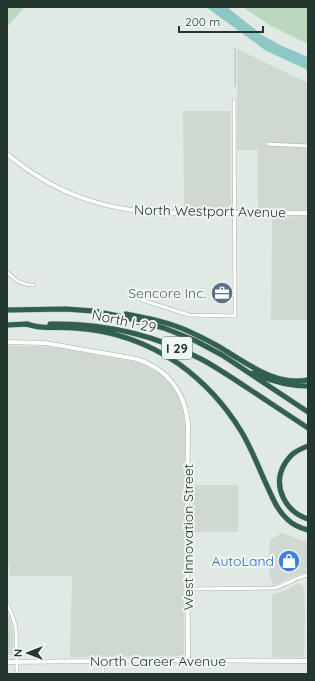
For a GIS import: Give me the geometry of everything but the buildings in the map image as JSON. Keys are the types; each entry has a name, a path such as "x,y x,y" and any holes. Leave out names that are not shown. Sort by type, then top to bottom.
{"highway":[{"name":"North I-29","path":"7,310 66,309 107,313 173,331 204,345 230,360 308,412"},
{"path":"107,313 113,312 126,314 171,324 205,339 270,376 291,381 308,380"},
{"name":"North I-29","path":"7,325 65,323 97,326 117,329 163,342 213,366 308,428"},
{"path":"26,324 40,327 84,329 110,333 143,344 180,365 208,388 229,414 247,442 281,513 294,525 308,530"},
{"path":"230,360 252,373 272,381 294,386 308,386"},
{"path":"308,446 295,452 287,460 282,470 280,485 282,495 290,508 298,515 308,519"}],"street":[{"path":"142,300 189,315 235,316 234,101"},
{"path":"268,144 308,146"},
{"name":"North Westport Avenue","path":"7,154 45,181 75,196 104,205 147,212 308,213"},
{"path":"7,272 19,282 26,285 33,285"},
{"name":"West Innovation Street","path":"7,342 45,343 130,357 158,369 169,378 180,394 187,413 188,426 188,660"},
{"path":"188,589 275,588 308,575"},
{"path":"7,603 16,628 16,674"},
{"name":"North Career Avenue","path":"7,662 188,660 308,661"},
{"path":"103,661 103,674"}],"shaded area":[{"path":"237,49 308,83 308,210 258,210 258,150 237,150"},
{"path":"183,111 231,111 231,210 184,210"},
{"path":"308,216 308,320 271,320 272,217"},
{"path":"7,346 60,348 140,363 156,370 165,378 177,393 184,414 186,432 184,494 184,656 70,657 72,576 9,576 9,564 7,561"},
{"path":"191,485 238,485 238,532 191,532"},
{"path":"282,533 308,542 308,573 300,574 273,586 269,573 270,540"},
{"path":"299,583 304,587 304,657 272,657 272,594 284,591"},
{"path":"7,611 13,627 13,655 7,655"}],"green space":[{"path":"7,7 25,7 7,27"},
{"path":"243,7 308,7 308,44 271,26"}],"water":[{"path":"206,7 227,7 262,35 282,46 308,57 308,70 265,50"}],"waterway":[{"path":"235,48 235,86"}],"place":[{"name":"Sencore Inc.","path":"222,293"},
{"name":"AutoLand","path":"289,561"}]}
